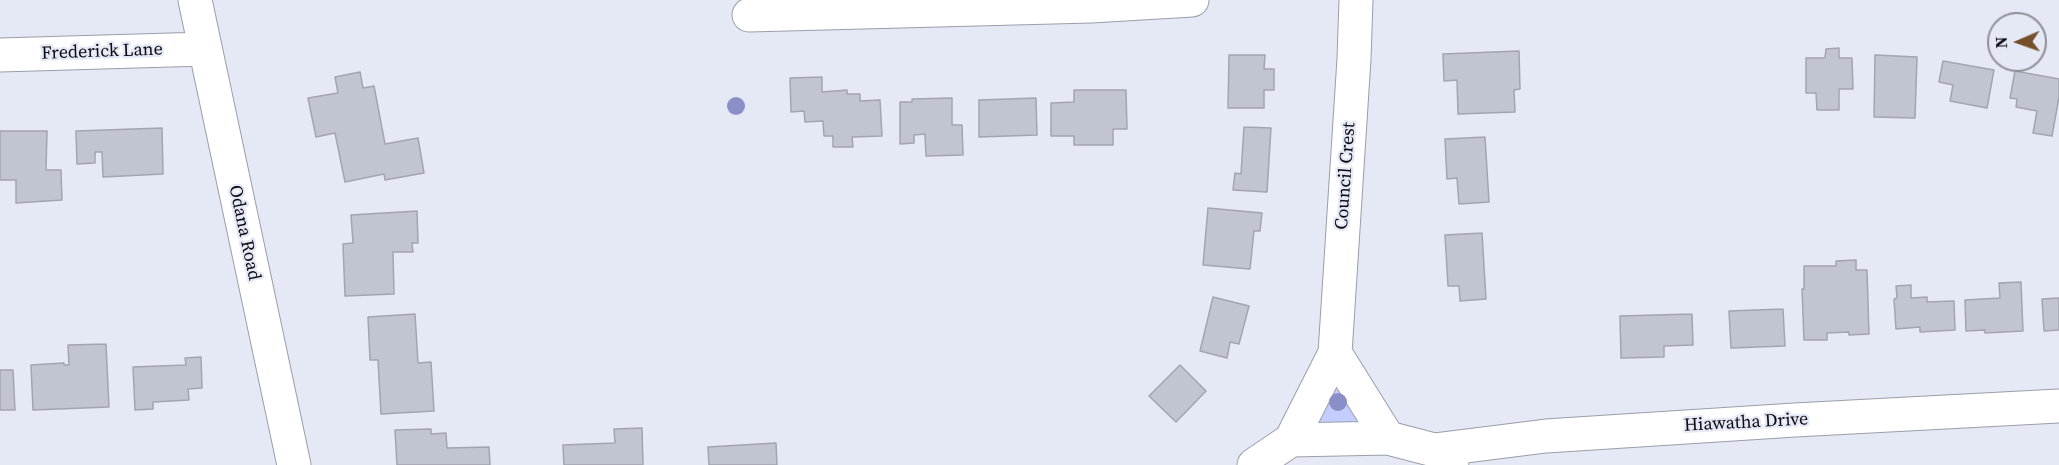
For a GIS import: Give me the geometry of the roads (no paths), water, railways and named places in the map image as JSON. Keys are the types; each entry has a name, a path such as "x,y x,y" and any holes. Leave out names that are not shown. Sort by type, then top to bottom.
{"street":[{"name":"Odana Road","path":"195,0 294,465"},
{"path":"749,15 1091,6 1192,0"},
{"name":"Council Crest","path":"1254,465 1291,440 1335,353 1356,0"},
{"name":"Frederick Lane","path":"0,55 205,49"},
{"path":"1335,353 1388,438"},
{"name":"Hiawatha Drive","path":"1446,457 1545,436 2059,406"},
{"path":"1291,440 1388,438 1446,457"}]}
